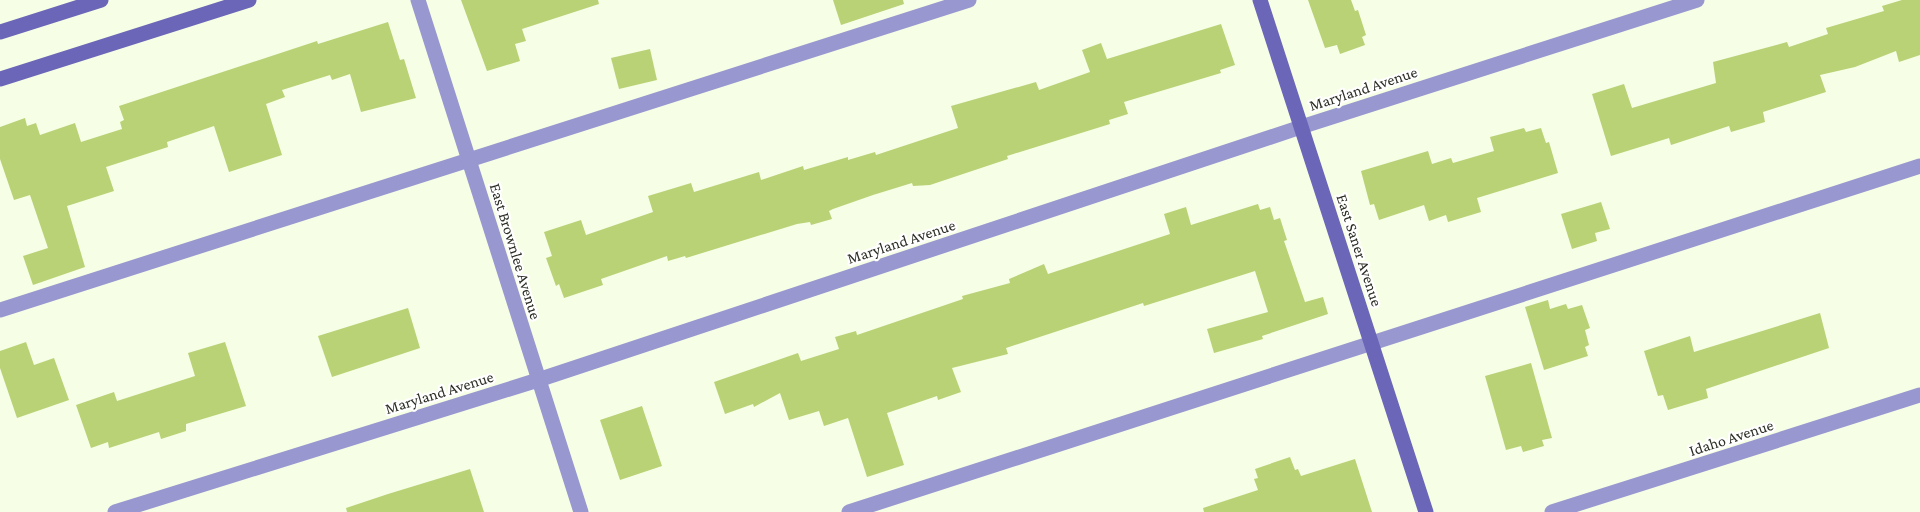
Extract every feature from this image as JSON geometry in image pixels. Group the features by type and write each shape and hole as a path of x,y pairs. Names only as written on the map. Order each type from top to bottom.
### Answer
{"street":[{"path":"0,32 101,0"},
{"path":"0,79 249,0"},
{"name":"East Brownlee Avenue","path":"418,0 581,512"},
{"path":"0,310 468,158 969,0"},
{"name":"East Saner Avenue","path":"1260,0 1426,512"},
{"name":"Maryland Avenue","path":"115,512 538,380 1301,127 1697,0"},
{"path":"849,512 1920,166"},
{"name":"Idaho Avenue","path":"1552,512 1920,395"}],"building":[{"path":"461,0 598,0 599,4 522,29 526,41 515,44 520,61 487,71"},
{"path":"833,0 903,0 904,4 841,25"},
{"path":"1308,0 1351,0 1355,11 1358,10 1366,35 1362,37 1365,45 1340,54 1337,45 1325,48"},
{"path":"1902,0 1920,0 1920,55 1899,62 1896,51 1855,67 1820,75 1826,92 1763,112 1765,122 1731,132 1729,126 1671,145 1669,138 1611,156 1592,94 1624,84 1632,108 1716,83 1713,62 1787,42 1789,47 1828,34 1826,28 1884,11 1882,6"},
{"path":"388,22 400,60 404,59 416,98 361,112 350,74 332,80 330,75 282,90 285,97 266,104 282,155 229,172 214,126 167,142 168,147 106,167 114,191 67,206 85,267 33,285 23,256 48,248 30,195 14,200 0,159 0,127 25,118 27,126 36,123 40,135 75,123 81,142 122,129 120,122 124,120 119,106 317,41 318,44"},
{"path":"1221,24 1235,65 1220,70 1221,73 1124,102 1128,114 1109,120 1110,124 1007,156 1008,159 930,185 913,186 912,183 873,195 829,211 832,219 811,225 810,222 797,224 686,258 685,256 668,261 667,256 601,279 603,285 564,298 559,284 556,286 546,258 552,256 544,232 581,220 586,235 653,212 648,196 691,183 694,192 759,172 761,180 803,166 804,170 848,157 848,160 875,152 876,155 958,128 951,106 1036,82 1039,90 1090,72 1082,50 1101,43 1107,59"},
{"path":"650,49 657,80 619,89 611,58"},
{"path":"1524,128 1526,132 1541,128 1546,143 1549,142 1558,173 1477,198 1481,212 1448,222 1446,215 1429,221 1424,205 1379,220 1374,204 1370,205 1361,171 1428,151 1432,164 1451,158 1453,163 1494,151 1490,137"},
{"path":"1601,202 1610,229 1595,233 1597,241 1572,249 1561,214"},
{"path":"1258,204 1260,210 1270,207 1274,220 1280,218 1287,240 1284,241 1305,302 1323,297 1328,314 1262,336 1263,339 1214,353 1207,329 1268,312 1255,271 1144,306 1143,303 1006,348 1008,354 952,368 961,392 938,400 937,396 887,413 904,465 867,477 848,418 824,426 819,411 789,420 780,393 754,407 753,404 725,414 714,382 798,353 801,361 839,349 835,337 856,331 857,335 963,299 962,296 1010,283 1009,279 1044,264 1048,274 1170,234 1164,214 1186,207 1191,225"},
{"path":"1548,300 1550,309 1566,304 1568,309 1582,305 1590,328 1585,330 1589,345 1585,347 1588,356 1544,370 1525,307"},
{"path":"408,308 420,348 332,377 318,336"},
{"path":"1820,313 1829,348 1706,389 1708,398 1668,410 1663,395 1658,396 1644,351 1690,336 1694,352"},
{"path":"26,342 34,365 54,358 69,400 17,418 0,368 0,351"},
{"path":"225,342 246,406 186,424 186,431 161,439 159,432 109,448 108,442 91,448 76,405 114,392 117,401 195,376 188,353"},
{"path":"1531,363 1552,438 1542,440 1544,446 1523,452 1521,446 1506,450 1485,376"},
{"path":"642,406 662,466 620,480 600,420"},
{"path":"1290,457 1295,470 1298,469 1301,476 1355,459 1372,512 1204,512 1203,508 1258,490 1254,479 1258,478 1255,469"},
{"path":"470,469 484,512 347,512 346,508"}]}
